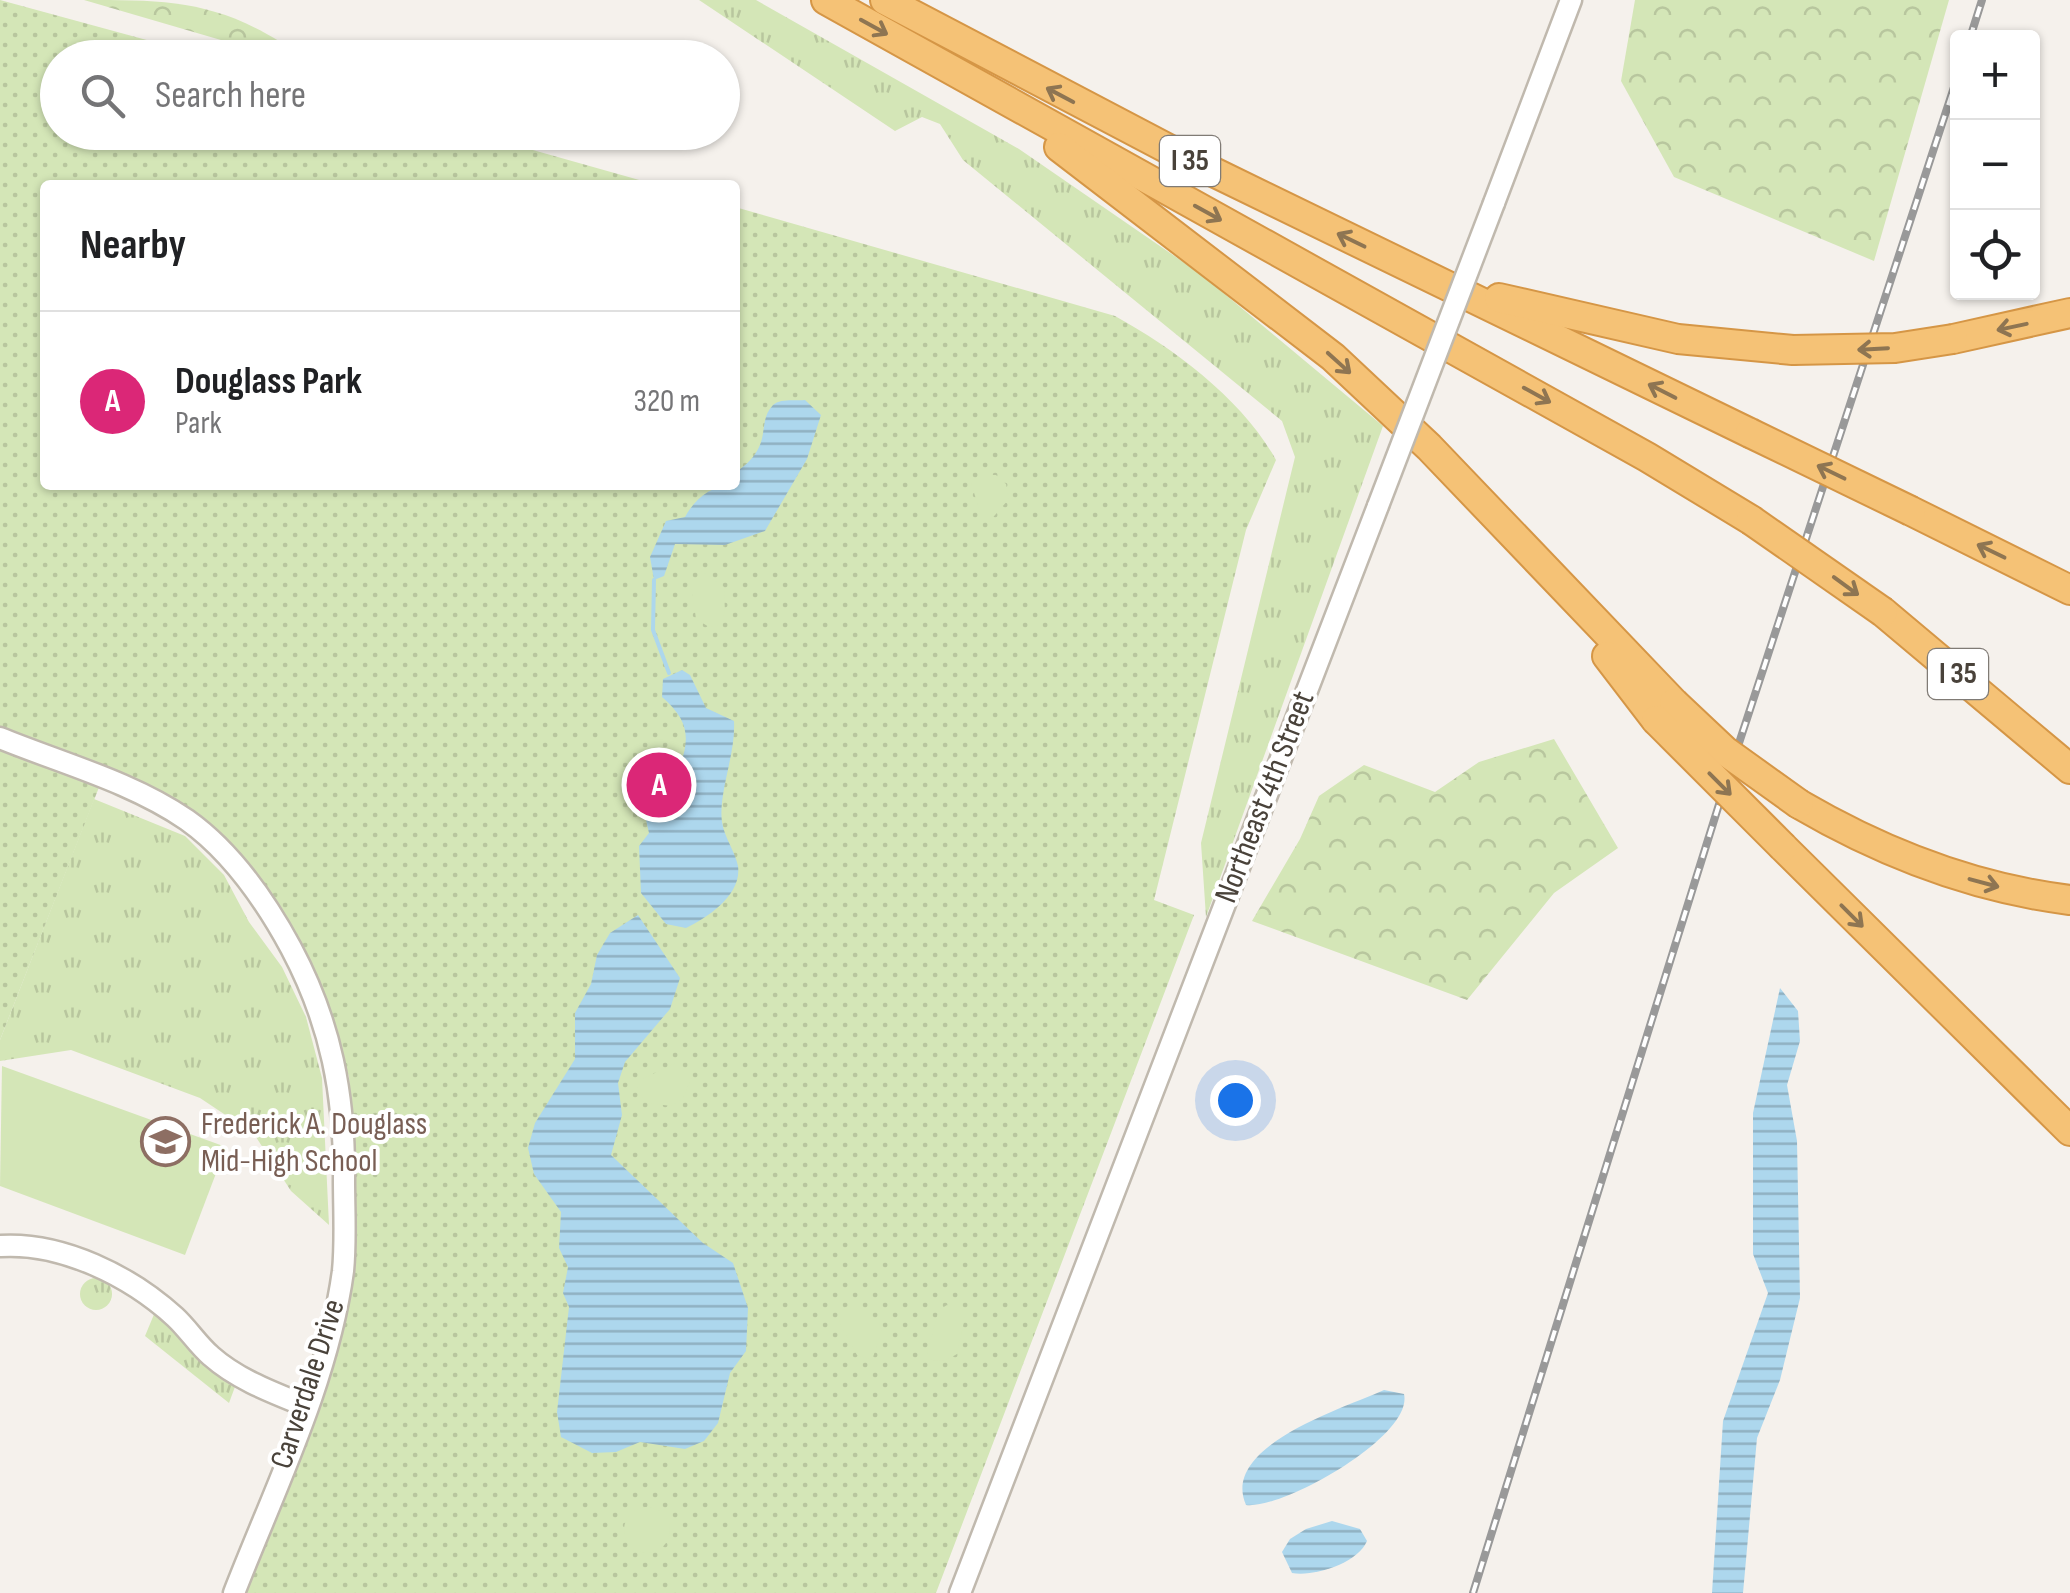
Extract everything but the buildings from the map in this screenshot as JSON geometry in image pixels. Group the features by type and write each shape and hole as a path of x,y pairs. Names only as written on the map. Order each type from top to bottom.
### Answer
{"highway":[{"name":"I 35","path":"826,0 1632,448 1751,520 1882,612 2070,769"},
{"name":"I 35","path":"884,0 1068,99 2070,590"},
{"path":"970,81 1194,247 1334,357 1430,447 1516,540 1783,848 2070,1131"},
{"path":"1439,282 1678,339 1792,350 1895,348 2070,313"},
{"path":"1665,711 1799,804 1883,848 1941,871 2070,900"}],"street":[{"name":"Northeast 4th Street","path":"960,1593 1571,0"},
{"name":"Carverdale Drive","path":"0,738 147,798 186,820 241,871 277,923 305,975 332,1048 342,1096 343,1270 306,1406 234,1593"},
{"path":"0,1246 42,1248 125,1280 177,1318 211,1356 232,1371 306,1406"}],"green space":[{"path":"0,0 147,40 40,40 40,150 532,150 639,180 40,180 40,490 740,490 740,208 1115,316 1206,378 1245,417 1276,460 1246,530 1154,900 1194,915 936,1593 242,1593 352,1256 355,1156 349,1077 325,998 283,920 220,834 166,798 105,772 0,1040"},
{"path":"84,0 186,5 231,17 277,40 221,40"},
{"path":"699,0 756,0 1019,149 1202,275 1383,426 1206,917 1201,843 1295,457 1282,421 963,160 940,124 922,117 895,131"},
{"path":"1635,0 1949,0 1874,261 1674,177 1621,81"},
{"path":"979,475 996,475 1006,484 1009,499 989,522 980,512 971,483"},
{"path":"702,571 724,587 725,613 717,626 709,627 696,619 691,584"},
{"path":"1554,739 1618,848 1554,893 1467,1000 1252,921 1300,839 1319,796 1364,765 1435,792 1479,762"},
{"path":"94,799 185,836 224,875 249,922 282,967 306,1017 322,1078 329,1225 291,1191 254,1134 200,1098 71,1050 0,1061 0,1040"},
{"path":"676,1063 692,1077 683,1098 672,1106 646,1103 637,1088 644,1078"},
{"path":"2,1066 226,1147 185,1255 0,1186"},
{"path":"96,1278 107,1283 112,1294 107,1305 96,1310 85,1305 80,1294 85,1283"},
{"path":"852,1304 879,1322 882,1331 872,1360 857,1355 839,1322 840,1310"},
{"path":"947,1305 965,1317 957,1354 945,1361 932,1360 927,1353 939,1310"},
{"path":"155,1312 236,1384 229,1403 145,1336"},
{"path":"647,1507 663,1514 670,1530 663,1546 647,1553 631,1546 624,1530 631,1514"}],"water":[{"path":"805,400 821,415 807,459 765,531 725,545 675,544 664,576 654,580 650,557 666,521 685,517 712,490 740,490 740,469 756,453 768,412 784,401"},
{"path":"682,670 690,675 706,708 734,721 721,811 723,828 738,866 738,877 729,895 686,928 666,924 641,893 639,846 649,833 644,811 648,803 668,796 686,743 682,720 662,697 663,679"},
{"path":"638,915 680,978 670,1009 625,1062 618,1083 622,1115 611,1155 703,1243 733,1263 748,1308 746,1351 730,1373 718,1423 704,1441 685,1449 640,1442 616,1452 592,1453 561,1437 557,1412 569,1307 563,1293 568,1267 559,1248 561,1212 534,1174 528,1148 535,1123 575,1059 575,1013 591,984 597,955 610,933"},
{"path":"1780,988 1798,1011 1800,1041 1787,1085 1797,1141 1800,1298 1780,1380 1757,1438 1743,1593 1712,1593 1723,1421 1768,1293 1753,1254 1753,1113"},
{"path":"1384,1390 1404,1394 1402,1411 1368,1449 1287,1496 1246,1505 1243,1484 1251,1465 1267,1448 1315,1419"},
{"path":"1332,1521 1360,1529 1367,1541 1362,1549 1334,1567 1292,1573 1282,1552 1290,1539"}],"waterway":[{"path":"654,580 653,630 669,673"}],"railway":[{"path":"1973,30 1982,0"},
{"path":"1473,1593 1721,798 1950,99"}],"place":[{"name":"Douglass Park","path":"659,785"},
{"name":"Frederick A. Douglass Mid-High School","path":"166,1142"}]}
